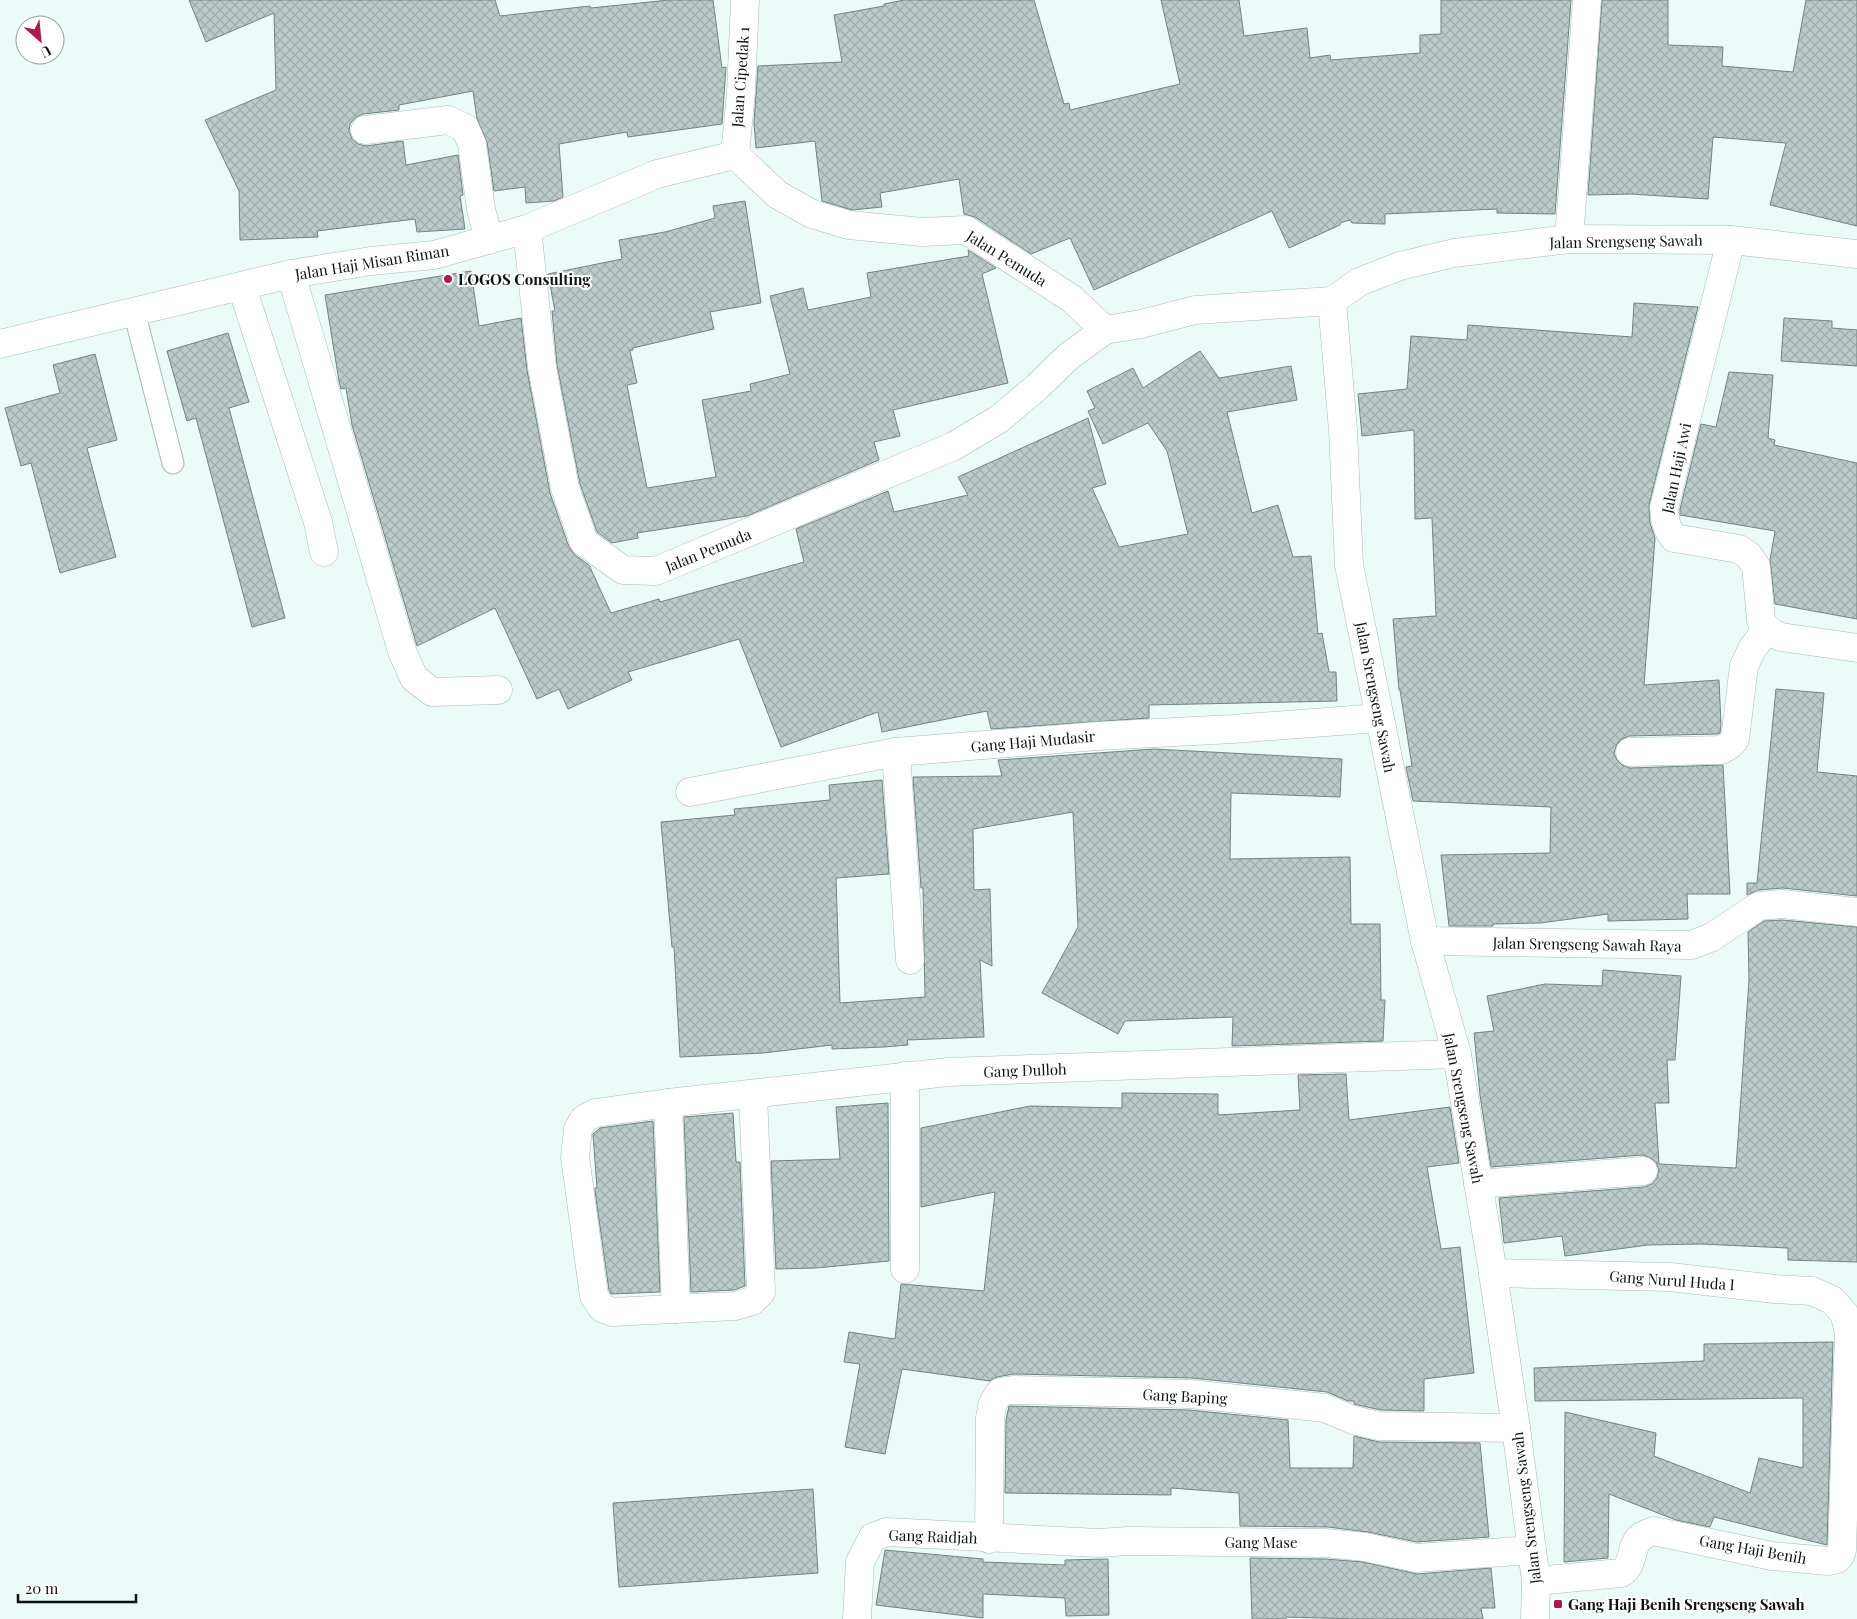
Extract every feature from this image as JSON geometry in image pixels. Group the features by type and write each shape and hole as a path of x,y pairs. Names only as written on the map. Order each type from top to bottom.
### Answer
{"street":[{"name":"Jalan Cipedak 1","path":"735,155 741,92 745,0"},
{"path":"1569,239 1587,0"},
{"path":"365,130 448,120 465,128 472,144 489,240"},
{"name":"Jalan Haji Misan Riman","path":"0,344 291,274 371,261 434,255 527,229 657,174 735,155"},
{"name":"Jalan Pemuda","path":"735,155 778,195 812,214 849,225 922,232 966,230 1072,299 1105,330"},
{"name":"Jalan Pemuda","path":"527,229 542,368 565,488 584,542 623,570 656,571 954,446 999,419 1037,387 1069,356 1105,330 1141,324 1195,310 1332,301"},
{"name":"Jalan Srengseng Sawah","path":"1535,1619 1536,1581 1516,1428 1457,1054 1425,941 1349,565 1343,430 1332,301 1359,282 1400,266 1454,253 1569,239 1731,240 1857,254"},
{"name":"Jalan Haji Awi","path":"1731,240 1664,508 1665,523 1674,538 1739,549 1748,555 1756,566 1761,620 1763,627 1767,630"},
{"path":"291,274 402,651 414,678 432,692 498,690"},
{"path":"242,287 318,522 324,552"},
{"path":"1630,752 1721,750 1730,745 1735,739 1744,666 1752,649 1767,630 1781,637 1857,648"},
{"name":"Gang Haji Mudasir","path":"690,792 896,752 1097,736 1233,729 1379,718"},
{"path":"896,752 910,960"},
{"name":"Jalan Srengseng Sawah Raya","path":"1425,941 1692,945 1712,937 1759,906 1782,904 1857,912"},
{"name":"Gang Dulloh","path":"676,1310 612,1312 602,1308 594,1296 575,1157 578,1129 584,1120 596,1113 668,1102 948,1072 1457,1054"},
{"path":"905,1076 905,1269"},
{"path":"668,1102 676,1310 735,1306 752,1301 761,1292 753,1094"},
{"path":"1478,1184 1643,1171"},
{"name":"Gang Nurul Huda I","path":"1493,1273 1670,1277 1775,1289 1812,1291 1832,1300 1850,1312"},
{"name":"Gang Haji Benih","path":"1536,1581 1621,1573 1628,1568 1635,1544 1641,1536 1654,1531 1757,1551 1772,1556 1828,1561 1837,1560 1842,1550 1850,1312"},
{"name":"Gang Baping","path":"989,1539 990,1418 993,1403 1000,1392 1013,1390 1190,1394 1325,1408 1353,1420 1379,1426 1516,1428"},
{"name":"Gang Raidjah","path":"857,1619 860,1562 873,1537 887,1532 989,1539"},
{"name":"Gang Mase","path":"989,1539 1099,1543 1128,1541 1326,1543 1366,1547 1416,1558 1532,1550"}],"lane":[{"path":"134,311 173,463"}],"building":[{"path":"189,0 495,0 500,16 669,0 713,0 722,68 726,67 722,124 628,137 627,132 559,144 563,197 554,201 526,203 525,187 494,191 487,142 477,119 473,91 399,105 399,110 363,114 356,117 350,124 349,131 352,139 358,144 366,146 403,141 406,165 458,155 463,195 460,196 465,229 417,232 415,219 317,231 318,237 240,240 239,191 205,120 276,90 274,13 206,42"},
{"path":"904,0 1034,0 1064,104 1069,103 1070,110 1180,84 1161,0 1239,0 1244,36 1307,28 1310,58 1330,55 1331,60 1420,53 1420,35 1441,34 1441,0 1571,0 1555,214 1497,213 1497,209 1385,214 1385,224 1352,223 1350,220 1289,248 1272,211 1094,290 1070,238 1031,254 975,217 964,214 959,179 880,193 882,207 852,210 822,201 815,141 756,148 754,123 758,66 842,62 834,15 884,6 884,4"},
{"path":"1602,0 1668,0 1668,45 1723,47 1722,66 1793,72 1806,0 1857,0 1857,226 1770,205 1786,143 1713,137 1708,199 1631,194 1588,195"},
{"path":"745,201 761,303 710,312 714,329 633,348 630,351 637,383 627,385 647,488 716,477 702,400 751,391 750,384 790,374 770,296 803,288 808,310 871,297 867,273 969,256 968,250 996,268 982,274 1008,383 893,410 900,436 874,442 879,460 747,516 637,533 638,538 612,543 597,532 580,484 557,365 552,311 555,311 548,274 622,259 619,240 665,232 715,218 713,206"},
{"path":"471,271 479,326 521,318 527,370 550,493 569,547 575,555 589,565 611,613 659,599 660,602 804,562 796,529 888,491 894,512 968,495 958,477 1088,418 1106,484 1092,488 1119,547 1188,534 1167,451 1148,423 1103,444 1088,411 1095,408 1087,391 1133,368 1143,388 1200,351 1219,378 1291,366 1297,400 1227,412 1252,513 1278,505 1293,557 1311,556 1318,634 1322,633 1329,672 1336,672 1337,701 1149,705 1149,718 991,729 987,711 882,732 878,712 781,747 739,639 628,672 632,680 568,709 559,689 537,699 495,608 417,646 352,425 346,388 341,389 325,295"},
{"path":"1634,303 1698,307 1649,505 1650,523 1655,538 1644,685 1719,680 1721,724 1720,733 1717,734 1629,736 1617,744 1614,753 1622,765 1630,768 1723,765 1730,894 1687,894 1688,919 1608,921 1608,914 1540,923 1449,926 1441,855 1550,853 1551,807 1413,801 1406,767 1412,766 1399,690 1393,619 1436,616 1432,518 1415,519 1414,430 1362,436 1358,394 1407,389 1411,336 1467,340 1468,325 1632,337"},
{"path":"1784,318 1832,321 1832,328 1857,330 1857,366 1781,361"},
{"path":"228,333 249,402 229,408 285,618 252,627 196,418 187,421 167,351"},
{"path":"95,354 117,440 87,448 116,557 60,573 31,463 21,466 5,408 60,393 53,365"},
{"path":"1729,372 1773,375 1768,438 1775,440 1774,445 1857,463 1857,619 1775,604 1770,560 1775,531 1680,515 1701,424 1716,427"},
{"path":"1776,689 1824,693 1817,772 1857,776 1857,896 1783,888 1758,890 1747,895 1747,883 1757,883"},
{"path":"1154,749 1342,759 1340,797 1231,793 1230,859 1350,857 1351,924 1380,924 1381,1000 1385,1000 1383,1041 1232,1046 1233,1017 1125,1021 1118,1034 1042,993 1078,927 1073,812 973,829 974,890 990,889 992,966 980,960 984,1037 907,1040 908,1045 884,1047 832,1049 832,1045 763,1053 680,1057 674,947 672,947 661,822 735,815 734,809 830,800 829,785 882,780 889,874 836,878 840,1003 925,997 923,888 921,888 913,777 1002,776 998,760"},
{"path":"1782,920 1857,927 1857,1262 1788,1260 1788,1248 1701,1244 1648,1245 1565,1256 1562,1236 1504,1243 1499,1198 1644,1187 1652,1184 1657,1178 1659,1170 1656,1162 1642,1155 1491,1167 1480,1095 1474,1033 1494,1031 1487,996 1545,984 1602,986 1603,970 1681,976 1675,1060 1667,1060 1669,1103 1655,1103 1659,1164 1736,1168 1749,980 1748,932 1764,921"},
{"path":"1346,1074 1349,1120 1450,1107 1459,1163 1427,1167 1441,1249 1460,1247 1474,1373 1424,1379 1424,1411 1381,1410 1354,1404 1354,1401 1348,1401 1327,1392 1192,1378 1013,1374 997,1377 990,1381 902,1369 885,1454 845,1447 860,1364 844,1362 849,1332 895,1339 901,1284 984,1291 995,1192 921,1207 921,1128 1030,1106 1122,1108 1122,1093 1218,1094 1218,1115 1300,1110 1298,1075"},
{"path":"888,1103 889,1261 816,1268 776,1269 771,1161 840,1159 836,1107"},
{"path":"733,1113 736,1162 740,1162 745,1286 734,1290 691,1292 684,1117"},
{"path":"653,1121 660,1292 611,1294 595,1191 595,1188 597,1188 593,1134 600,1128"},
{"path":"1833,1342 1827,1545 1714,1517 1710,1527 1676,1520 1609,1494 1608,1558 1564,1562 1565,1412 1656,1433 1654,1456 1750,1493 1759,1458 1803,1468 1803,1398 1535,1401 1534,1368 1704,1361 1704,1344"},
{"path":"1009,1406 1189,1410 1288,1420 1290,1468 1353,1468 1354,1436 1379,1442 1480,1443 1489,1537 1417,1542 1368,1532 1328,1527 1240,1526 1239,1493 1171,1488 1171,1495 1005,1493 1006,1420"},
{"path":"813,1489 818,1573 619,1587 613,1503"},
{"path":"885,1550 983,1559 983,1562 1065,1565 1065,1560 1108,1559 1109,1615 1066,1616 1065,1598 983,1594 983,1618 876,1605"},
{"path":"1250,1558 1325,1559 1363,1562 1417,1574 1491,1568 1495,1608 1481,1608 1483,1619 1286,1617 1286,1619 1252,1619"}],"place":[{"name":"LOGOS Consulting","path":"448,279"},
{"name":"Gang Haji Benih Srengseng Sawah","path":"1558,1604"}]}
